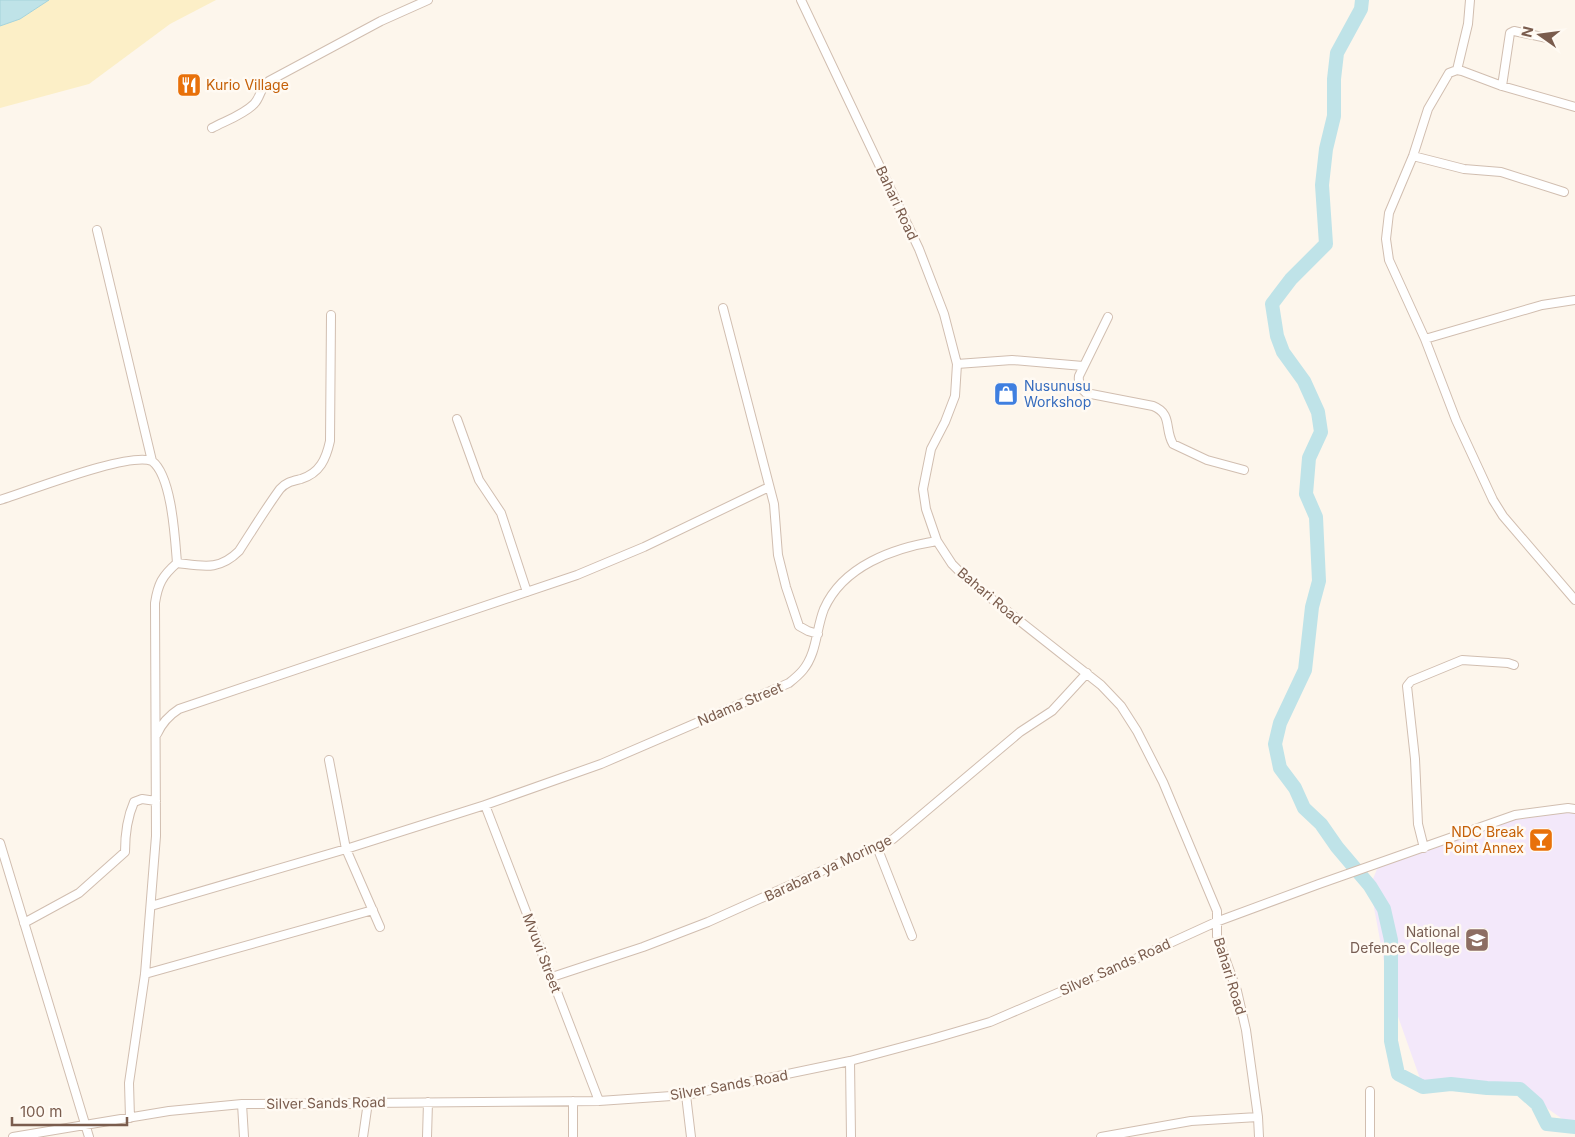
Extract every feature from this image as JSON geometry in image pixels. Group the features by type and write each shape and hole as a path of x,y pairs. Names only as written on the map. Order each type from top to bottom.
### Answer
{"street":[{"path":"212,128 254,104 260,96 262,87 268,81 381,21 428,0"},
{"name":"Bahari Road","path":"800,0 918,249 944,314 957,364 955,396 945,422 931,449 926,470 924,489 926,509 937,542 952,564 969,581 1087,673 1121,706 1137,731 1163,782 1217,910 1217,936 1237,991 1246,1030 1259,1137"},
{"path":"1457,70 1468,24 1470,0"},
{"path":"1502,86 1510,33 1514,31 1547,38"},
{"path":"1575,107 1502,86 1457,70 1449,73 1428,109 1413,156 1389,213 1386,238 1389,260 1425,339 1456,420 1493,500 1503,516 1575,600"},
{"path":"1413,156 1464,169 1501,172 1564,192"},
{"path":"96,230 152,461 161,470 174,520 178,563"},
{"path":"1425,339 1542,305 1575,300"},
{"path":"723,308 774,504 778,555 786,587 799,626 818,634"},
{"path":"130,1118 129,1083 144,974 156,836 155,603 158,587 166,574 178,563 211,567 231,559 239,551 280,490 293,480 310,475 324,461 330,441 331,315"},
{"path":"1108,317 1083,366 1078,381 1082,390 1086,393 1159,408 1167,419 1173,444 1207,460 1244,470"},
{"path":"957,364 1012,360 1083,366"},
{"path":"456,419 479,480 501,513 526,592"},
{"path":"0,500 113,463 140,459 152,461"},
{"path":"156,737 168,716 178,709 577,575 644,547 769,487"},
{"name":"Ndama Street","path":"151,906 346,849 485,805 601,764 789,683 803,671 812,654 824,610 837,587 856,569 879,558 907,548 937,542"},
{"path":"1424,848 1418,824 1415,758 1407,686 1411,681 1462,660 1508,662 1514,665"},
{"name":"Barabara ya Moringe","path":"552,977 643,947 700,925 893,839 1020,732 1052,711 1087,673"},
{"path":"329,760 346,849 380,927"},
{"path":"24,923 80,893 108,869 125,852 124,838 129,813 134,802 142,799 156,801"},
{"name":"Mvuvi Street","path":"485,805 599,1101"},
{"name":"Silver Sands Road","path":"13,1137 169,1111 242,1104 599,1101 686,1095 850,1061 990,1022 1216,922 1515,815 1568,808 1575,809"},
{"path":"0,843 89,1137"},
{"path":"877,847 912,936"},
{"path":"144,974 372,910"},
{"path":"850,1061 851,1137"},
{"path":"1370,1091 1370,1137"},
{"path":"686,1095 691,1137"},
{"path":"573,1101 573,1137"},
{"path":"363,1137 368,1102"},
{"path":"427,1137 428,1102"},
{"path":"242,1104 244,1137"},
{"path":"1101,1137 1191,1121 1258,1117"}],"shaded area":[{"name":"National Defence College","path":"1575,809 1575,1128 1520,1089 1423,1087 1390,994 1370,886 1380,862 1515,815"}],"sand":[{"path":"49,0 216,0 170,24 89,84 0,108 0,26 20,19"}],"water":[{"path":"0,0 49,0 20,19 0,26"}],"waterway":[{"path":"1362,0 1361,9 1337,53 1334,79 1334,116 1326,149 1322,185 1326,244 1291,279 1272,304 1277,336 1283,352 1304,381 1318,412 1321,432 1309,458 1306,494 1316,517 1319,581 1312,607 1305,670 1280,723 1275,744 1280,768 1295,788 1304,808 1321,824 1337,847 1370,886 1384,909 1391,940 1391,1041 1398,1074 1423,1087 1451,1084 1520,1089 1537,1104 1547,1124 1575,1127"}],"place":[{"name":"Kurio Village","path":"189,85"},
{"name":"Nusunusu Workshop","path":"1006,394"},
{"name":"NDC Break Point Annex","path":"1541,840"},
{"name":"National Defence College","path":"1477,940"}]}
